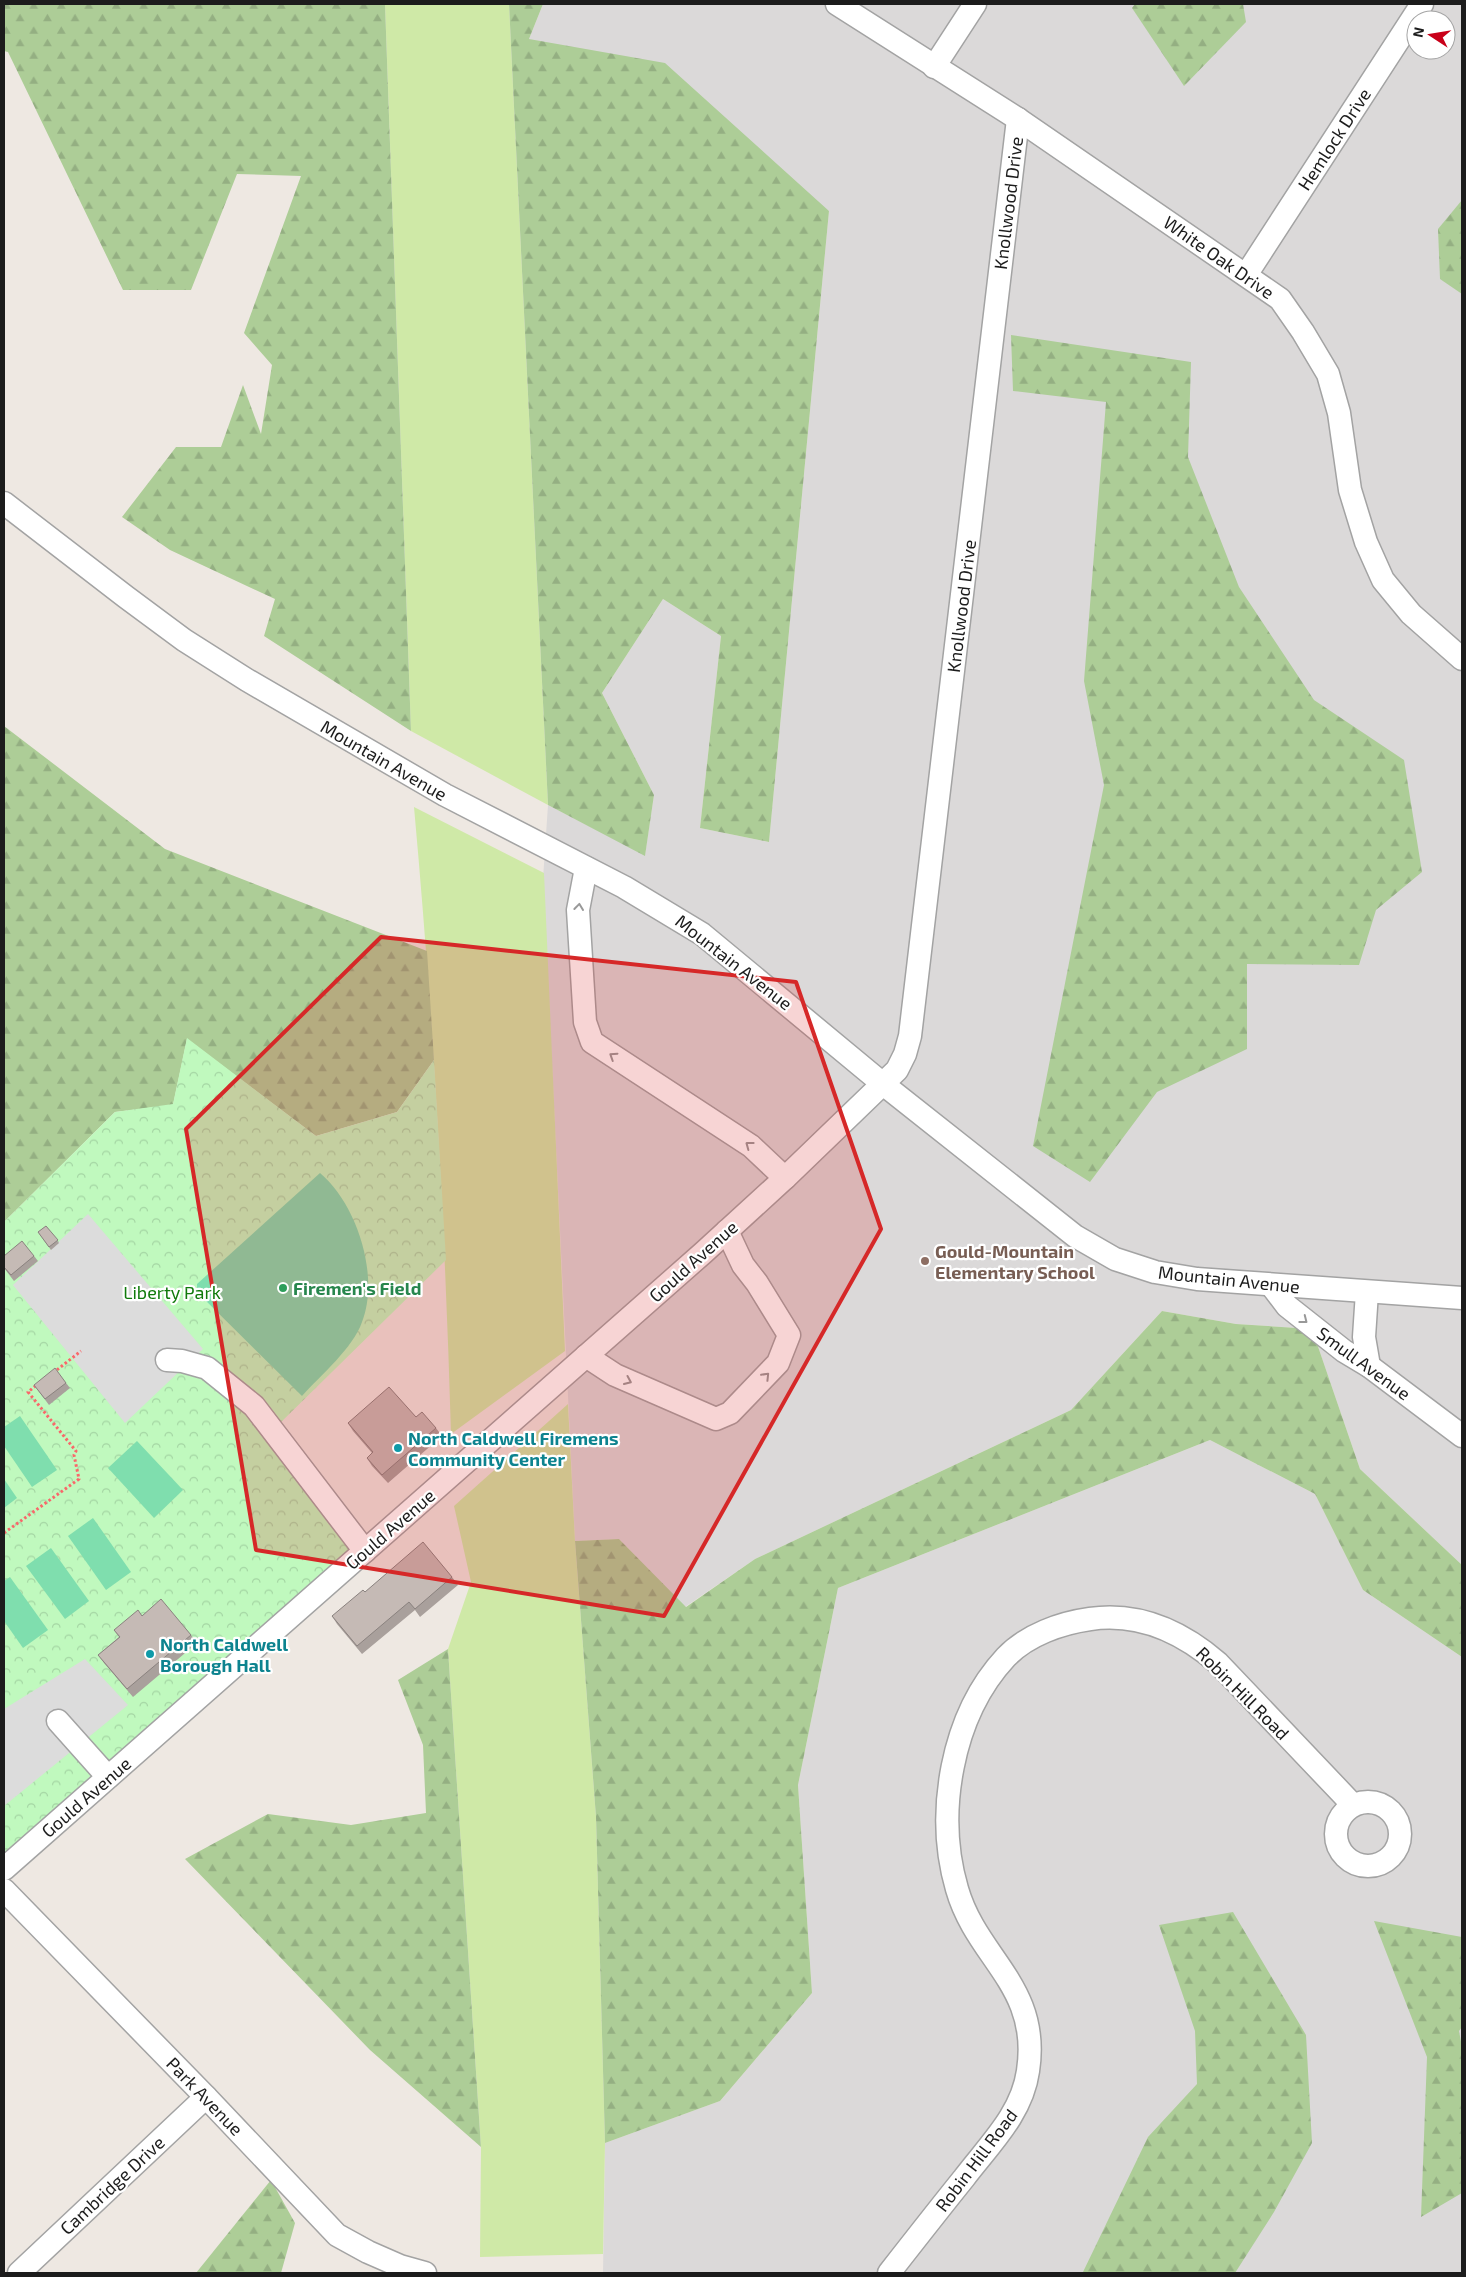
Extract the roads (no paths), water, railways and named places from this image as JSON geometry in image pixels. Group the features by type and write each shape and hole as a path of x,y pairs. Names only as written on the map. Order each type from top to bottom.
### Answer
{"street":[{"name":"White Oak Drive","path":"837,4 1018,119 1280,299 1303,332 1328,374 1338,414 1350,490 1366,542 1383,580 1411,614 1462,659"},
{"path":"934,67 975,4"},
{"name":"Hemlock Drive","path":"1246,275 1422,4"},
{"name":"Knollwood Drive","path":"883,1084 897,1070 905,1054 910,1036 1018,119"},
{"name":"Mountain Avenue","path":"4,503 184,640 247,680 444,795 666,910 702,934 883,1084 1076,1236 1115,1259 1155,1272 1196,1279 1462,1298"},
{"path":"586,868 578,910 585,1022 592,1042 751,1146 785,1178"},
{"name":"Gould Avenue","path":"4,1869 727,1231 883,1084"},
{"path":"586,1356 615,1375 716,1419 730,1413 778,1363 789,1335 757,1283 743,1265 727,1231"},
{"name":"Smull Avenue","path":"1271,1285 1287,1306 1344,1351 1369,1366 1462,1436"},
{"path":"1367,1292 1364,1336 1369,1366"},
{"path":"168,1360 182,1361 207,1368 254,1406 365,1551"},
{"name":"Robin Hill Road","path":"889,2273 1007,2124 1018,2103 1028,2073 1029,2032 1026,2019 1011,1981 965,1913 955,1880 948,1836 949,1784 962,1732 986,1685 1006,1657 1047,1631 1062,1625 1094,1618 1142,1621 1172,1632 1200,1648 1218,1663 1353,1805"},
{"path":"58,1720 108,1777"},
{"name":"Park Avenue","path":"4,1890 206,2097 337,2235 368,2252 425,2273"},
{"name":"Cambridge Drive","path":"19,2273 206,2097"}],"place":[{"name":"Gould-Mountain Elementary School","path":"925,1261"},
{"name":"Firemen's Field","path":"283,1288"},
{"name":"North Caldwell Firemens Community Center","path":"398,1448"},
{"name":"North Caldwell Borough Hall","path":"150,1654"}],"park label":[{"name":"Liberty Park","path":"172,1292"}]}
